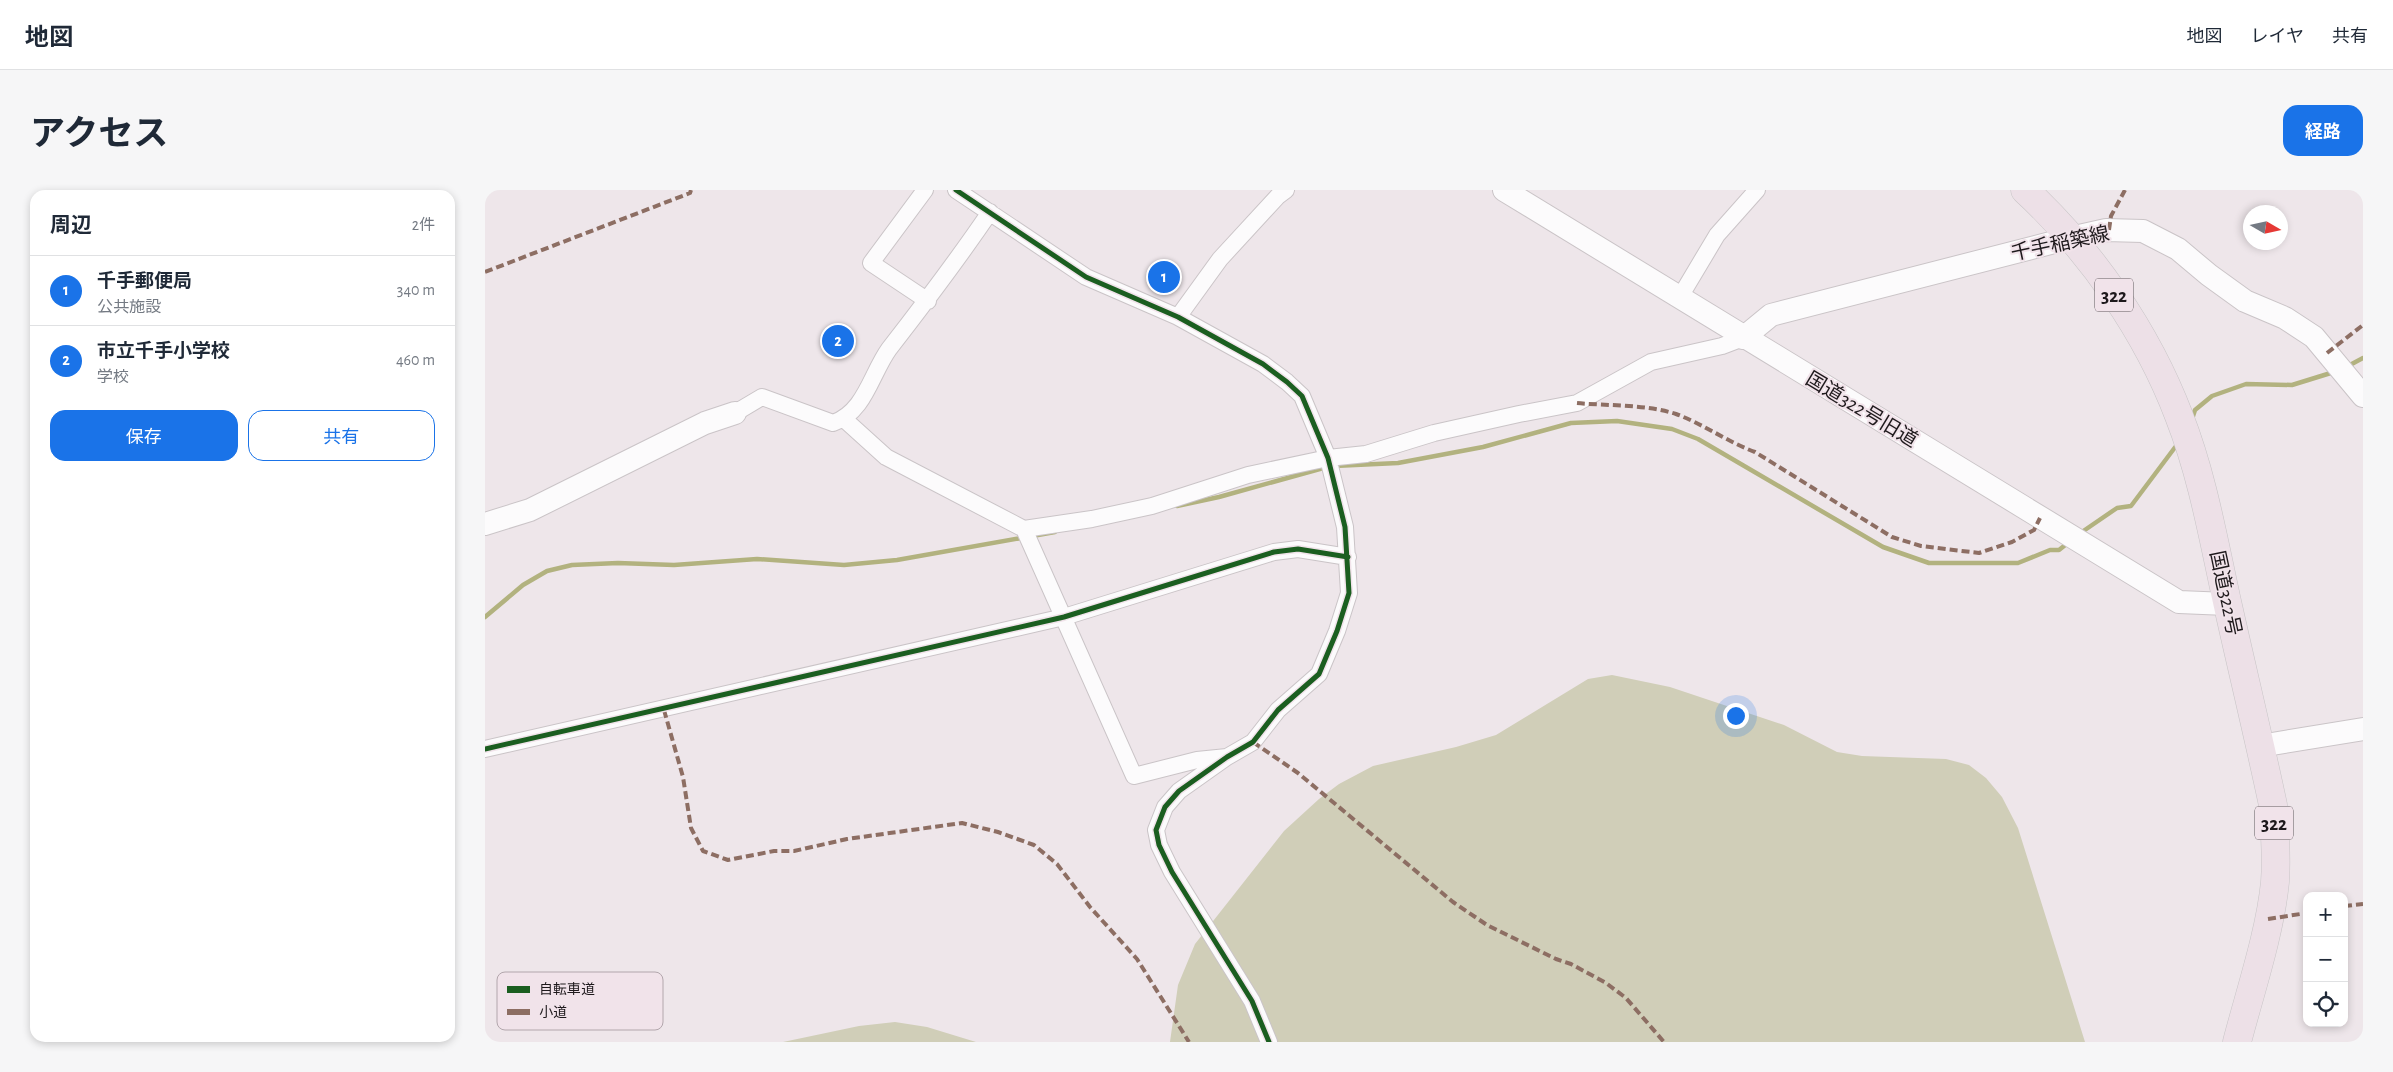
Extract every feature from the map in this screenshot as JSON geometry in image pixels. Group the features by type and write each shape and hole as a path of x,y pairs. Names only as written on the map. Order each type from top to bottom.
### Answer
{"highway":[{"name":"国道322号","path":"2025,190 2045,209 2070,238 2129,316 2179,417 2212,532 2260,746 2275,828 2274,884 2268,919 2237,1042"}],"street":[{"path":"925,190 871,263 928,301"},
{"path":"957,190 1086,277 1177,317 1263,364 1302,396 1328,458 1345,528 1349,593 1337,631 1319,674 1278,710 1253,742 1227,757 1179,791 1165,808 1155,830 1159,845 1173,872 1252,1001 1269,1042"},
{"path":"1177,317 1220,259 1278,196 1286,190"},
{"name":"国道322号旧道","path":"1504,190 1680,297 1743,338 2179,602 2227,604"},
{"path":"1680,297 1717,235 1757,190"},
{"path":"485,524 530,510 705,423 735,413 762,397 833,423 844,420 861,400 887,351 928,301 990,212"},
{"name":"千手稲築線","path":"1743,338 1771,315 2070,238 2107,230 2143,231 2178,249 2209,275 2245,301 2285,318 2314,337 2363,396"},
{"path":"1023,530 1092,519 1152,506 1248,475 1328,458 1366,454 1443,431 1577,403 1651,362 1722,346 1743,338"},
{"path":"844,420 886,457 1023,530 1064,617 1134,776 1197,760 1227,757"},
{"path":"485,749 1064,617 1274,552 1298,549 1348,557"},
{"path":"2260,746 2363,729"}],"shaded area":[{"path":"1612,675 1670,687 1784,725 1837,752 1862,756 1946,759 1969,765 1986,778 2002,797 2018,828 2085,1042 1170,1042 1178,985 1195,944 1284,831 1319,799 1339,784 1373,766 1456,747 1496,735 1588,679"},
{"path":"895,1022 927,1027 976,1042 783,1042 859,1026"}],"waterway":[{"path":"2348,366 2363,358"},
{"path":"2192,419 2195,410 2212,396 2246,384 2292,385 2334,372"},
{"path":"1334,466 1398,463 1483,447 1571,423 1617,421 1672,429 1698,439 1883,547 1929,563 2018,563 2050,550 2059,550 2069,542"},
{"path":"2079,534 2117,508 2131,506 2179,442"},
{"path":"1177,506 1219,497 1327,467"},
{"path":"485,617 523,585 547,571 572,565 618,563 674,565 757,559 844,565 897,560 1055,532"}],"marked path":[{"path":"485,272 690,193 691,190"},
{"path":"2109,230 2111,216 2125,190"},
{"path":"2327,353 2363,325"},
{"path":"1577,403 1652,408 1686,418 1755,452 1892,537 1921,546 1979,553 2012,542 2034,530 2040,518"},
{"path":"664,710 683,777 691,828 703,851 728,860 774,851 794,851 847,839 962,823 998,832 1034,845 1057,864 1090,907 1137,959 1189,1042"},
{"path":"1253,742 1298,773 1453,902 1487,925 1556,959 1571,964 1606,983 1626,998 1664,1042"},
{"path":"2348,906 2363,904"},
{"path":"2268,919 2303,914"}],"cycle path":[{"path":"956,190 1086,277 1178,317 1263,364 1302,396 1328,458 1345,527 1349,593 1337,631 1319,674 1278,710 1253,742 1227,757 1179,791 1165,807 1156,830 1159,845 1172,872 1252,1001 1269,1042"},
{"path":"485,749 1064,617 1274,552 1298,549 1348,557"}],"place":[{"name":"千手郵便局","path":"1164,277"},
{"name":"市立千手小学校","path":"838,341"}]}
